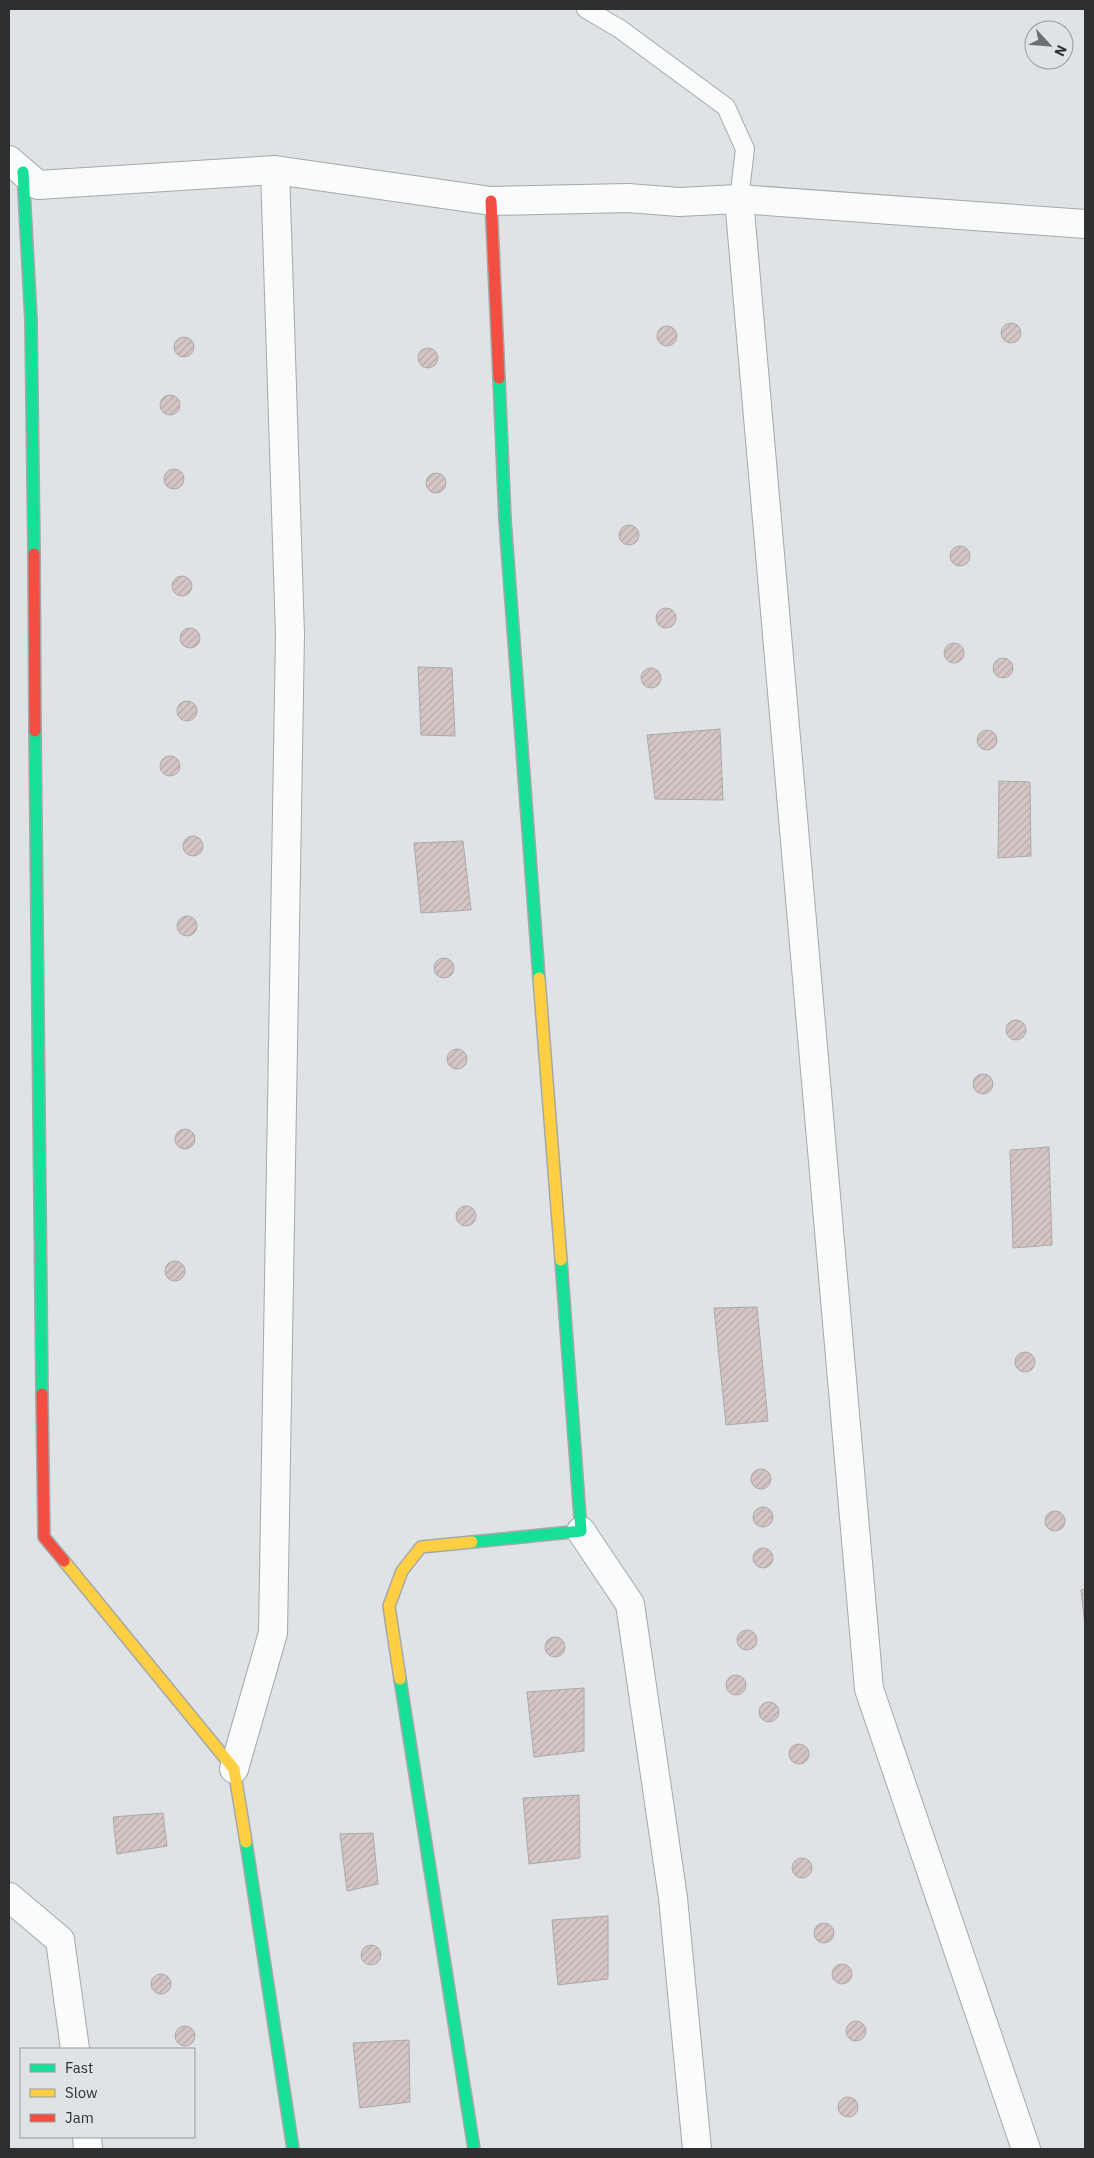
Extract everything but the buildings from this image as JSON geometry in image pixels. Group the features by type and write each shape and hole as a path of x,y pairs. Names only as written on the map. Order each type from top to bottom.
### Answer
{"street":[{"path":"16,166 38,185 274,170 491,201 628,198 679,202 739,199 1085,224"},
{"path":"16,166 31,320 44,1537 234,1769"},
{"path":"274,170 290,635 273,1633 234,1769 280,2054 293,2149"},
{"path":"739,199 869,1689 1026,2149"},
{"path":"491,201 505,520 581,1531 630,1604 673,1898 697,2149"},
{"path":"474,2149 389,1606 402,1571 421,1547 581,1531"},
{"path":"9,1897 60,1940 75,2048"}],"lane":[{"path":"586,9 620,29 726,107 745,149 739,199"}],"traffic: fast":[{"path":"23,172 31,320 34,554"},
{"path":"499,378 505,520 539,978"},
{"path":"35,731 42,1394"},
{"path":"472,1542 581,1531 561,1260"},
{"path":"400,1679 474,2149"},
{"path":"246,1842 293,2149"}],"traffic: slow":[{"path":"539,978 561,1260"},
{"path":"400,1679 389,1606 402,1571 421,1547 472,1542"},
{"path":"64,1561 234,1769 246,1842"}],"traffic: jam":[{"path":"491,201 499,378"},
{"path":"34,554 35,731"},
{"path":"42,1394 44,1537 64,1561"}]}
